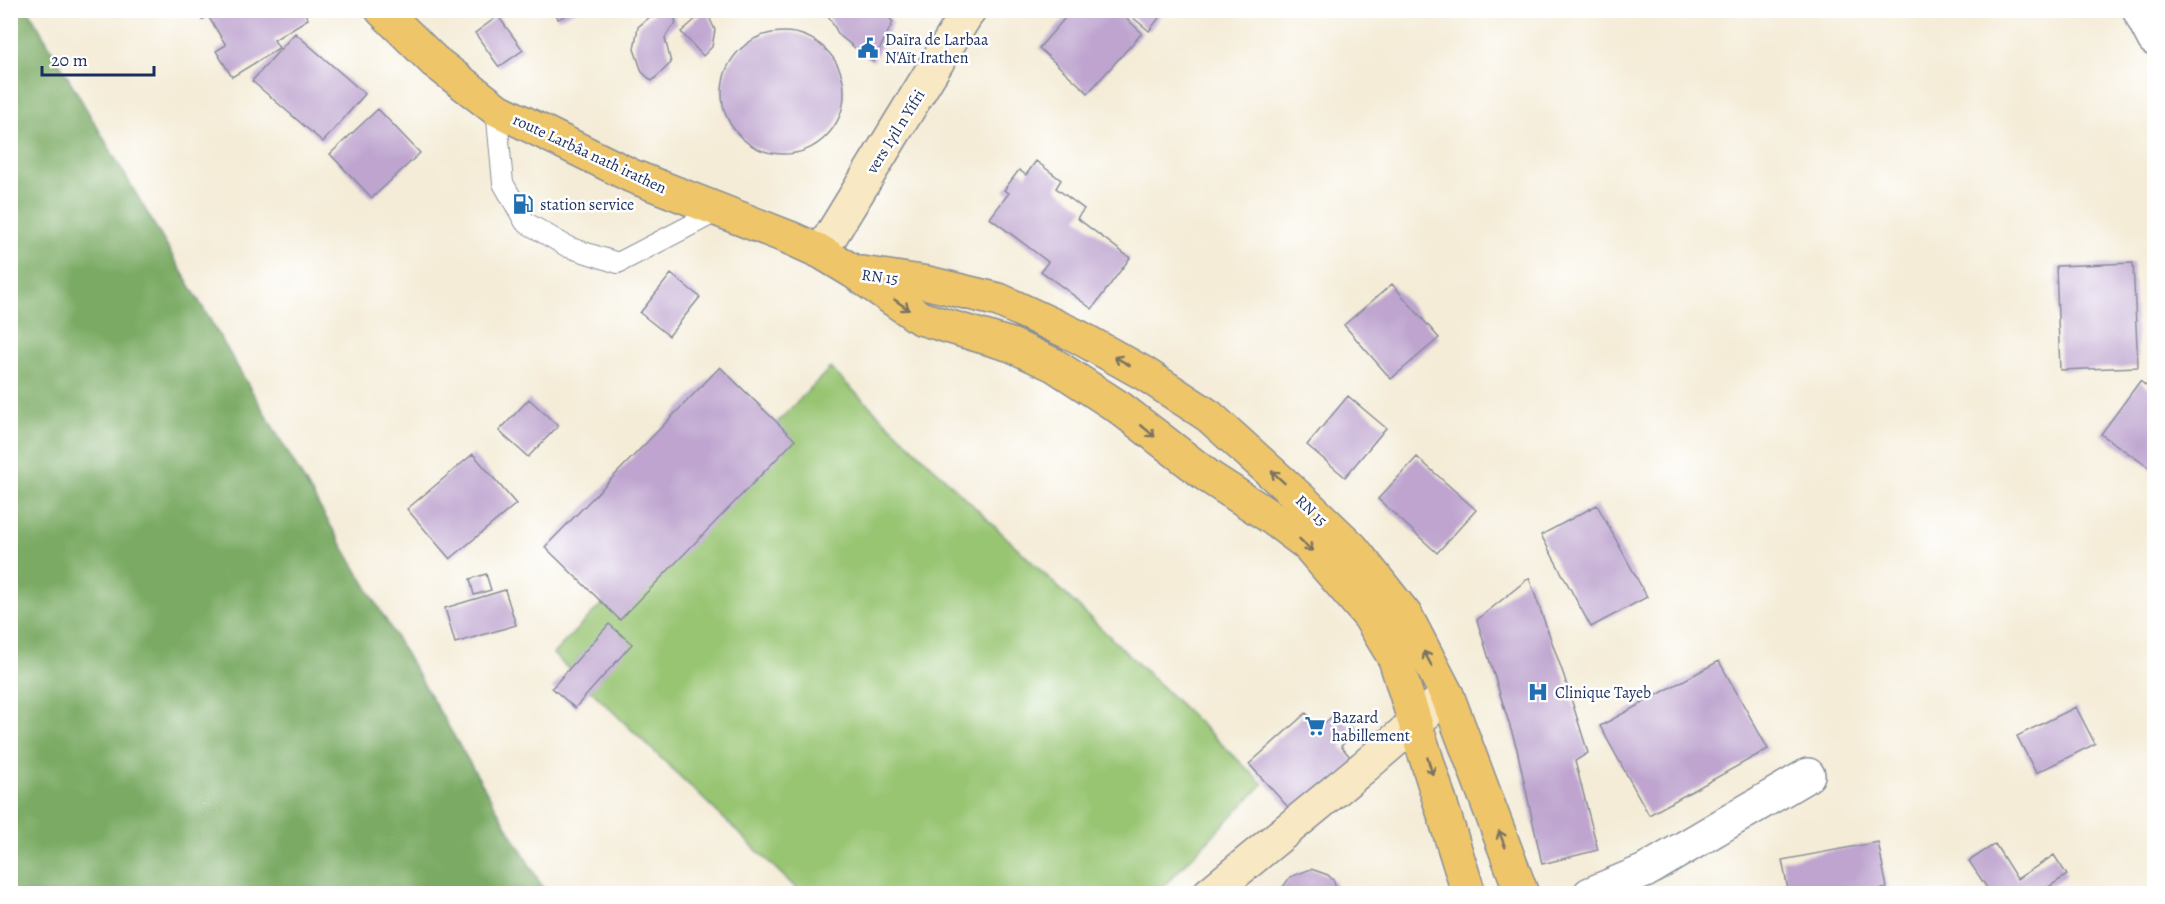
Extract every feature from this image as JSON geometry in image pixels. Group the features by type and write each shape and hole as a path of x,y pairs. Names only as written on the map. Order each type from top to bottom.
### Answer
{"main road":[{"name":"route Larbâa nath irathen","path":"382,10 434,61 496,109 632,176 821,252 854,272"},
{"name":"vers Iγil n Yifri","path":"821,252 969,10"},
{"name":"RN 15","path":"854,272 928,283 999,300 1087,341 1145,374 1209,416 1260,461 1352,548 1406,616 1447,695 1523,893"},
{"name":"RN 15","path":"854,272 920,318 1011,345 1054,365 1104,396 1209,477 1307,544 1369,616 1395,659 1468,894"},
{"path":"1209,894 1447,695"}],"street":[{"path":"2139,10 2154,39"},
{"path":"1590,894 1645,871 1808,775"}],"lane":[{"path":"496,109 503,183 508,193 525,222 568,247 618,263 720,210"}],"green space":[{"path":"10,11 29,11 546,893 11,893"},
{"path":"830,368 1263,784 1157,893 801,893 553,654"}],"building":[{"path":"196,10 303,10 308,19 274,40 279,48 232,77 216,51 226,45 208,16 202,20"},
{"path":"554,10 578,10 558,19"},
{"path":"673,10 676,24 665,38 671,63 652,81 642,72 634,49 638,27 657,11"},
{"path":"706,10 715,30 712,47 703,56 681,32"},
{"name":"Daïra de Larbaa N'Aït Irathen","path":"825,10 882,10 893,22 873,62 839,35"},
{"path":"1072,10 1117,10 1142,33 1088,93 1039,48"},
{"path":"1124,10 1165,10 1149,31"},
{"path":"498,16 523,50 499,67 475,33"},
{"path":"783,32 806,37 826,50 839,70 844,93 839,116 826,136 806,149 783,154 760,149 740,136 727,116 722,93 727,70 740,50 760,37"},
{"path":"295,33 365,94 323,142 252,81"},
{"path":"378,109 420,153 372,198 330,154"},
{"path":"1036,161 1061,180 1056,188 1084,209 1077,218 1130,258 1092,309 1041,271 1048,262 990,218 1009,193 1004,190 1019,170 1026,175"},
{"path":"2133,263 2138,367 2060,370 2056,266"},
{"path":"671,274 700,297 669,336 640,313"},
{"path":"1392,284 1439,338 1391,379 1344,325"},
{"path":"720,367 795,440 620,620 545,547"},
{"path":"2140,381 2154,392 2154,471 2101,434"},
{"path":"1348,396 1386,428 1345,477 1307,445"},
{"path":"529,399 558,426 528,457 499,431"},
{"path":"473,454 516,504 450,559 407,509"},
{"path":"1417,457 1476,510 1437,553 1378,499"},
{"path":"1597,505 1647,597 1591,627 1541,535"},
{"path":"486,574 491,590 474,595 470,579"},
{"path":"1529,578 1564,676 1588,753 1575,761 1598,850 1542,864 1517,749 1477,620"},
{"path":"505,590 516,625 455,643 445,608"},
{"path":"609,624 632,644 575,708 552,688"},
{"path":"1719,661 1768,749 1649,815 1600,726"},
{"path":"2076,707 2095,744 2036,773 2017,736"},
{"path":"1337,712 1356,733 1341,746 1355,763 1296,816 1249,764 1306,713 1319,728"},
{"path":"1878,842 1887,888 1860,894 1789,894 1782,860"},
{"path":"1995,844 2017,879 2054,855 2067,875 2038,894 1991,894 1969,861"},
{"path":"1311,869 1328,875 1334,881 1337,894 1278,894 1290,877"}],"place":[{"name":"Daïra de Larbaa N'Aït Irathen","path":"868,48"},
{"name":"station service","path":"523,204"},
{"name":"Clinique Tayeb","path":"1538,692"},
{"name":"Bazard habillement","path":"1315,726"}]}
